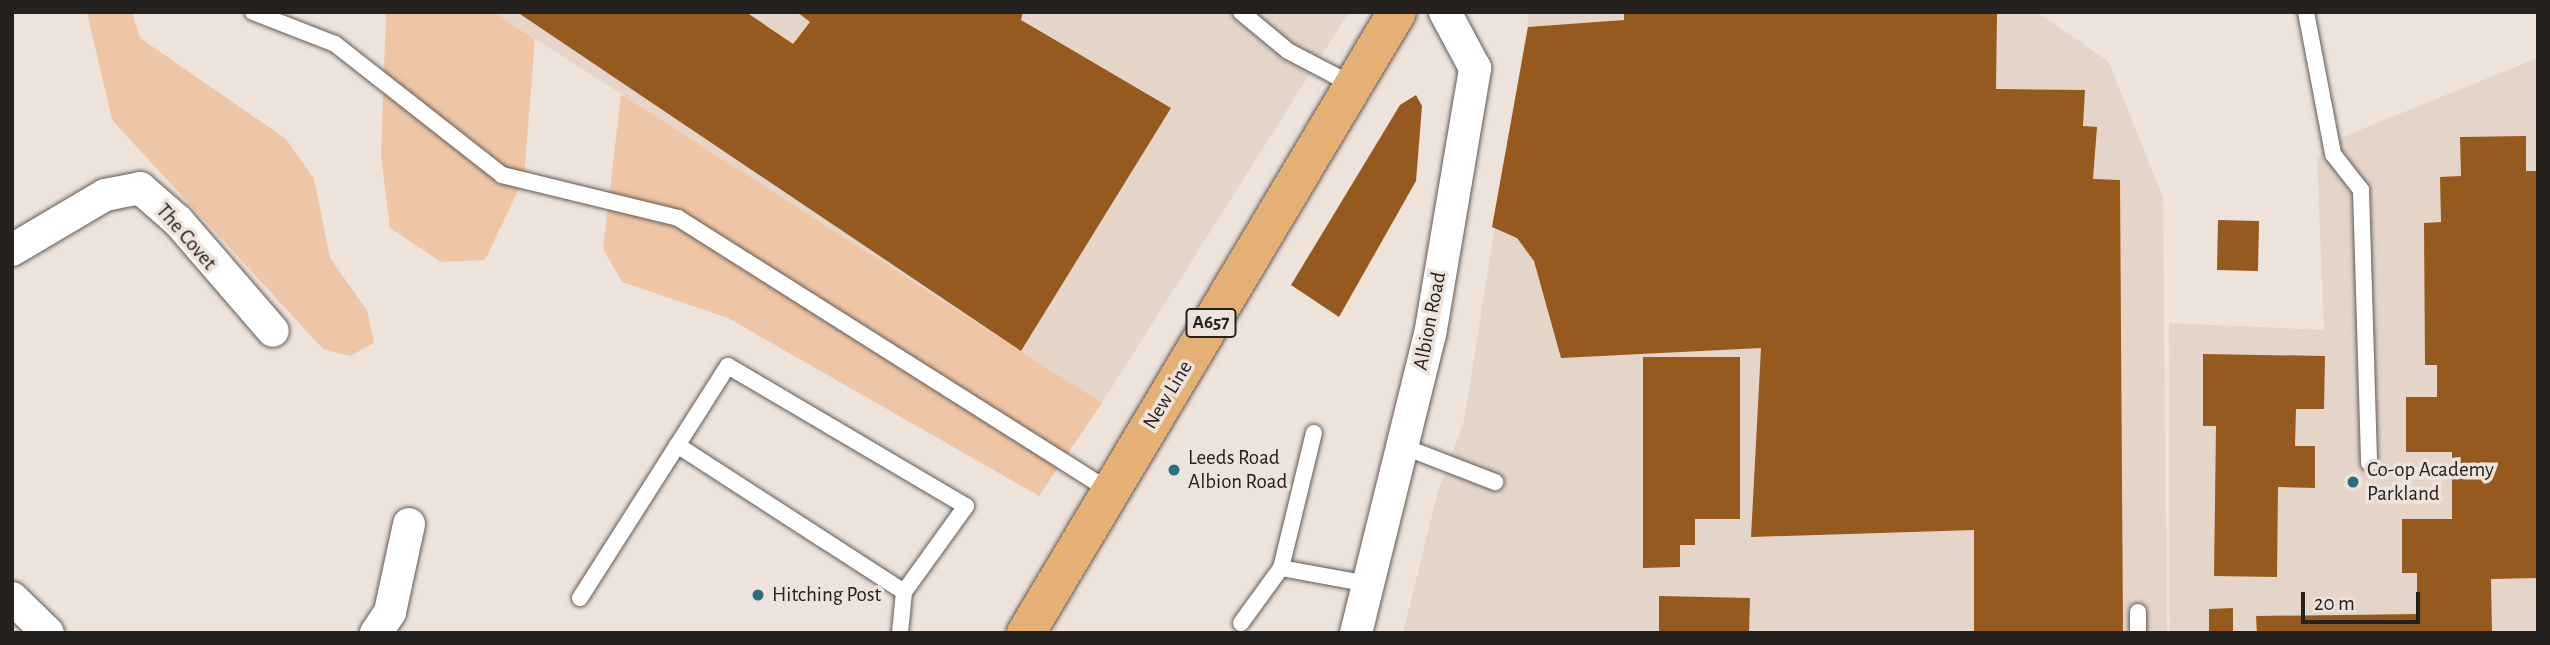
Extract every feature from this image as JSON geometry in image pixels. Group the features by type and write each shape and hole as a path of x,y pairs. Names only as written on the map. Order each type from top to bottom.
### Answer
{"main road":[{"name":"New Line","path":"1026,633 1397,12"}],"street":[{"name":"Albion Road","path":"1356,633 1430,335 1475,68 1445,12"},
{"name":"The Covet","path":"12,250 105,195 140,188 178,221 273,331"},
{"path":"376,633 390,612 409,524"},
{"path":"12,598 48,633"}],"lane":[{"path":"253,12 335,44 502,175 678,218 1110,491"},
{"path":"1241,12 1288,51 1353,85"},
{"path":"2306,12 2333,154 2361,190 2369,463"},
{"path":"580,598 728,366 966,506 904,592 900,633"},
{"path":"1241,623 1281,568 1314,433"},
{"path":"677,445 904,592"},
{"path":"1402,446 1495,482"},
{"path":"1281,568 1368,584"},
{"path":"2138,612 2138,633"}],"shaded area":[{"path":"87,12 132,12 140,38 286,139 314,179 330,258 367,310 374,343 350,356 323,349 112,120"},
{"path":"386,12 494,12 535,39 524,178 485,260 441,262 390,228 381,156"},
{"path":"494,12 1349,12 1102,403"},
{"path":"1529,12 2037,12 2109,62 2163,198 2167,633 1403,633 1438,491 1464,421"},
{"name":"Co-op Academy Parkland","path":"2538,58 2538,633 2170,633 2169,323 2324,330 2317,157 2347,135"},
{"path":"621,94 1102,403 1039,496 728,318 622,282 603,249"}],"building":[{"path":"517,12 746,12 793,44 810,22 797,12 1023,12 1021,20 1171,108 1021,351"},
{"path":"1624,12 1997,14 1996,89 2085,90 2083,126 2097,127 2093,179 2120,180 2123,633 1974,633 1974,530 1751,537 1761,348 1561,358 1534,261 1517,238 1492,227 1528,27 1624,20"},
{"path":"1416,95 1422,106 1416,181 1339,317 1291,285 1400,105"},
{"path":"2526,136 2526,171 2537,171 2538,578 2491,579 2492,633 2257,633 2256,616 2417,614 2417,573 2402,573 2402,519 2452,519 2452,452 2406,452 2406,397 2437,397 2437,365 2425,365 2424,223 2441,222 2440,177 2461,176 2460,137"},
{"path":"2218,220 2259,221 2258,271 2217,270"},
{"path":"2203,354 2325,356 2324,409 2296,409 2295,446 2315,446 2315,488 2278,487 2277,577 2214,576 2216,426 2203,426"},
{"path":"1643,357 1740,357 1740,519 1695,519 1695,545 1680,545 1680,567 1643,568"},
{"path":"1659,596 1750,598 1749,633 1659,633"},
{"path":"2233,608 2233,633 2209,633 2209,609"}],"place":[{"name":"Leeds Road Albion Road","path":"1174,470"},
{"name":"Co-op Academy Parkland","path":"2353,482"},
{"name":"Hitching Post","path":"758,595"}]}
